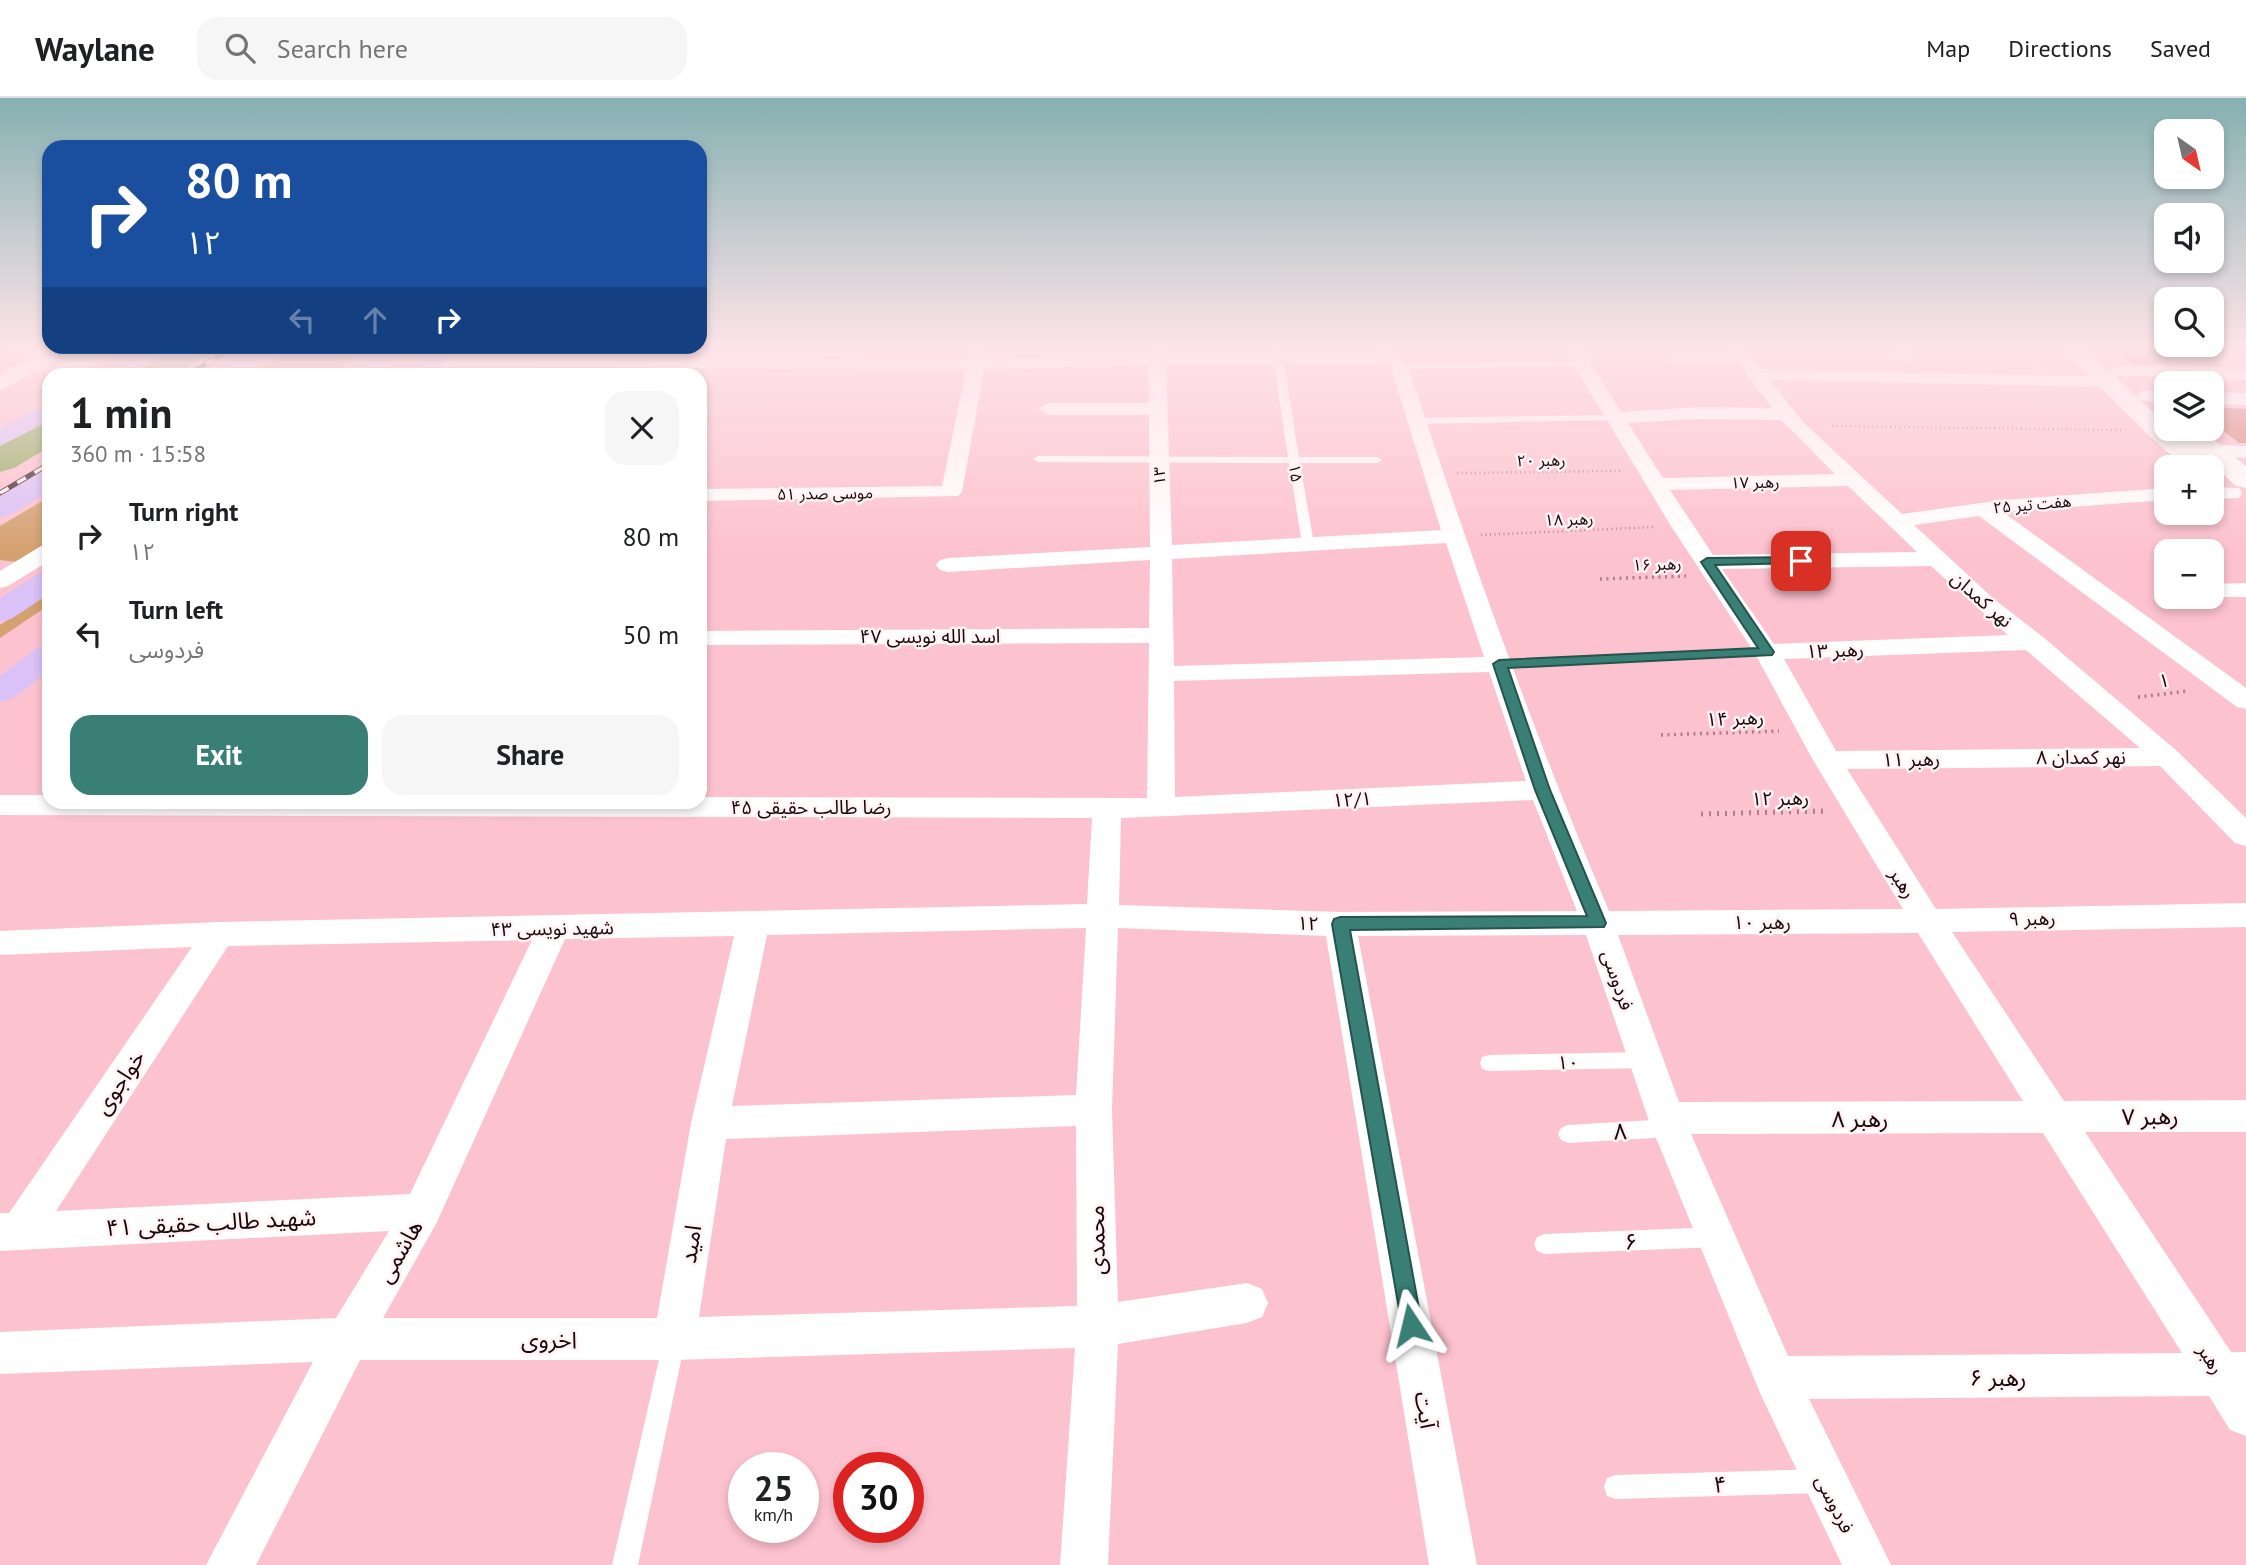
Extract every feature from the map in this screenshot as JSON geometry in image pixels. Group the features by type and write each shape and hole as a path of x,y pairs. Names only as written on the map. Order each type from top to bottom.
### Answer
{"main road":[{"path":"0,438 42,415"},
{"path":"2182,441 2197,455"},
{"path":"0,509 42,484"},
{"path":"0,612 42,585"},
{"path":"0,662 42,633"},
{"path":"0,692 42,660"}],"street":[{"name":"موسی صدر ۵۱","path":"707,495 951,492 967,414"},
{"name":"۱۳","path":"1157,414 1161,808"},
{"name":"فردوسی","path":"1413,414 1543,790 1598,923 1669,1123 1775,1378 1823,1481 1867,1565"},
{"name":"رهبر","path":"1613,414 1682,526 1767,652 1827,760 2053,1117 2233,1374 2246,1413"},
{"path":"1615,418 1674,414"},
{"path":"1718,414 1792,420"},
{"name":"نهر کمدان","path":"1788,414 1986,605 2034,642 2167,757 2246,836"},
{"path":"2224,480 2246,452"},
{"name":"رهبر ۱۷","path":"1653,477 1853,480"},
{"name":"هفت تیر ۲۵","path":"1897,521 1984,509 2154,495"},
{"path":"1984,509 2239,690"},
{"path":"948,565 1456,536"},
{"path":"0,581 42,555"},
{"path":"1711,568 1824,561 1938,559"},
{"path":"2224,591 2246,590"},
{"name":"۴۷ اسد الله نویسی","path":"707,638 1159,635"},
{"name":"رهبر ۱۳","path":"1767,652 2034,642"},
{"path":"1160,674 1499,664"},
{"name":"نهر کمدان ۸","path":"1995,757 2167,757"},
{"name":"رهبر ۱۱","path":"1827,760 1995,757"},
{"name":"۱۲/۱","path":"1161,808 1543,790"},
{"name":"۴۵ رضا طالب حقیقی","path":"0,805 42,805"},
{"name":"۴۵ رضا طالب حقیقی","path":"707,807 1161,808"},
{"name":"محمدی","path":"1084,1565 1098,1325 1094,1110 1107,808"},
{"name":"رهبر ۹","path":"1927,920 2246,915"},
{"name":"۱۲","path":"1103,916 1340,924 1598,923"},
{"name":"۴۳ شهید نویسی","path":"0,943 219,933 554,929 1103,916"},
{"name":"رهبر ۱۰","path":"1598,923 1927,920"},
{"name":"امید","path":"674,1339 710,1123 753,923"},
{"name":"آیت","path":"1340,924 1453,1565"},
{"name":"هاشمی","path":"230,1565 348,1339 422,1211 554,929"},
{"name":"خواجوی","path":"10,1231 219,933"},
{"path":"710,1123 1094,1110"},
{"name":"رهبر ۷","path":"2053,1117 2246,1116"},
{"name":"رهبر ۸","path":"1669,1123 2053,1117"},
{"name":"۴۱ شهید طالب حقیقی","path":"10,1231 422,1211"},
{"name":"اخروی","path":"0,1353 348,1339 674,1339 1098,1325 1247,1303"},
{"name":"رهبر ۶","path":"1775,1378 2233,1374"}],"lane":[{"name":"۱۵","path":"1287,414 1308,544"},
{"path":"1416,421 1615,418"},
{"path":"1038,459 1377,460"},
{"path":"1499,664 1767,652"},
{"name":"۱۰","path":"1489,1063 1646,1060"},
{"name":"۸","path":"1568,1134 1669,1123"},
{"name":"۶","path":"1545,1244 1717,1237"},
{"name":"امید","path":"625,1565 674,1339"},
{"name":"۴","path":"1616,1487 1823,1481"}],"path":[{"path":"1792,420 1987,428 2154,421"},
{"name":"رهبر ۲۰","path":"1433,474 1653,477"},
{"name":"رهبر ۱۸","path":"1456,536 1682,526"},
{"name":"رهبر ۱۶","path":"1600,579 1711,568"},
{"name":"۱","path":"2105,702 2239,690"},
{"name":"رهبر ۱۴","path":"1661,734 1811,730"},
{"name":"رهبر ۱۲","path":"1701,814 1858,810"}],"shaded area":[{"path":"42,501 42,549 17,562 0,560 0,526"},
{"path":"42,598 42,610 0,638 0,625"}],"building":[{"path":"2224,414 2246,414 2246,443 2239,443 2224,431"}],"waterway":[{"path":"0,460 42,436"}],"railway":[{"path":"0,493 42,468"}],"route":[{"path":"1411,1325 1340,924 1598,923 1543,790 1499,664 1767,652 1707,562 1801,561"}]}
